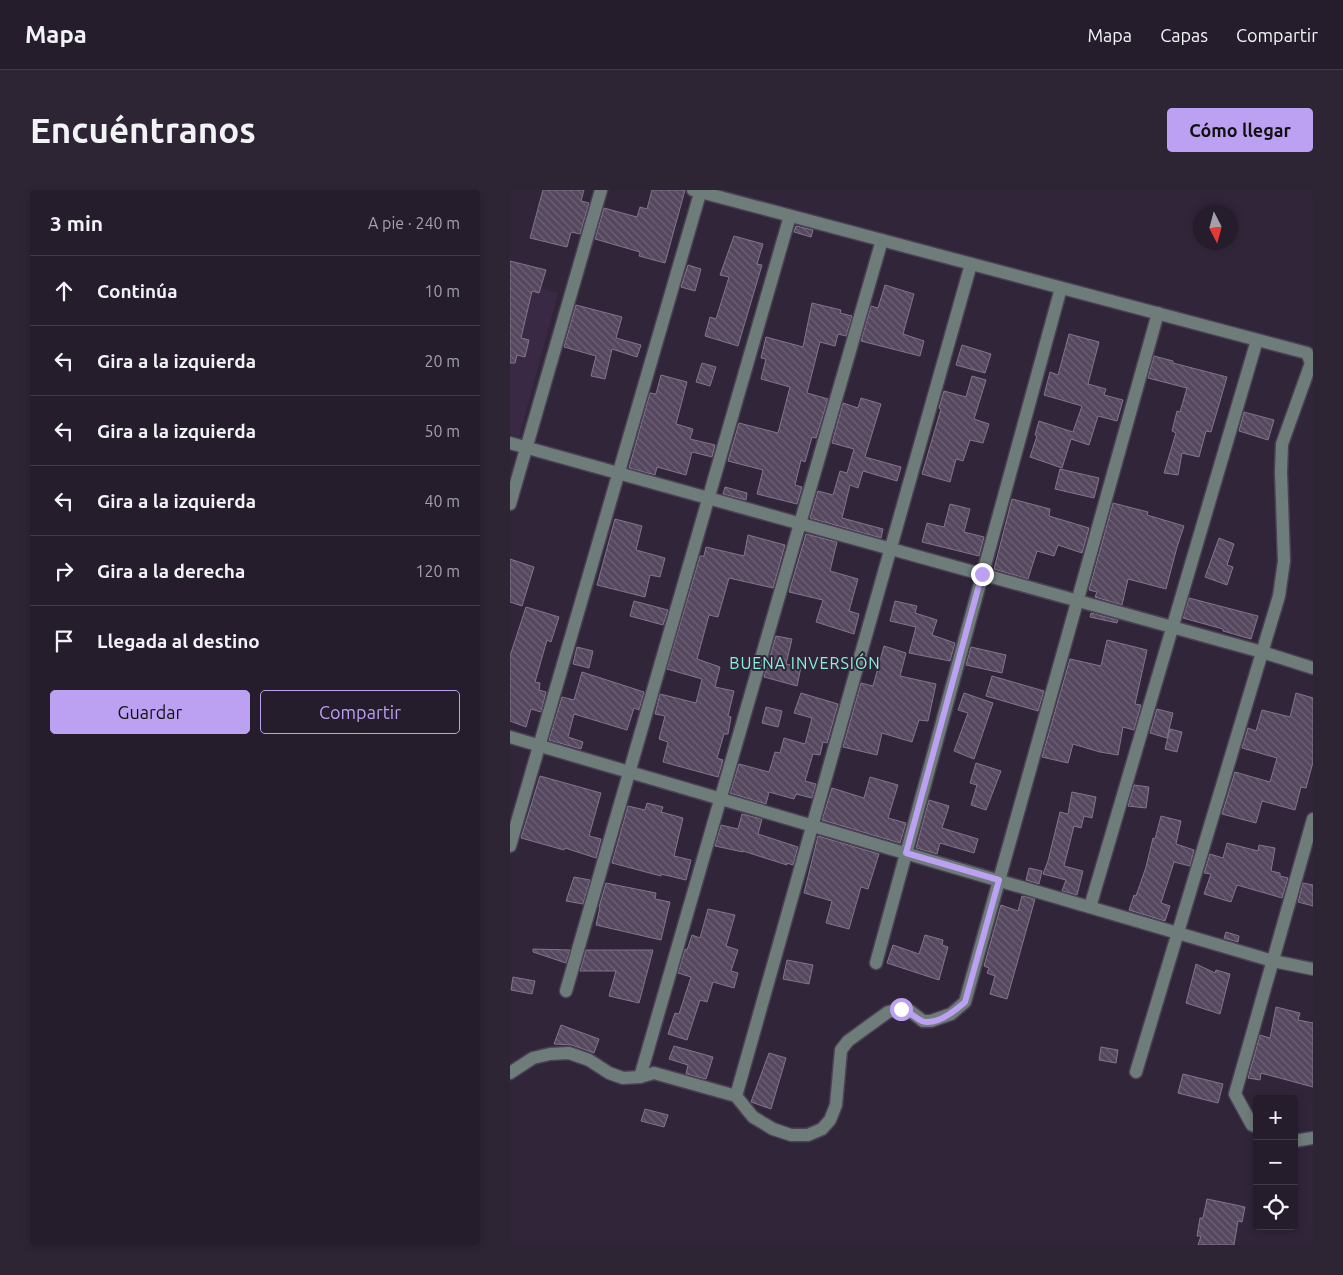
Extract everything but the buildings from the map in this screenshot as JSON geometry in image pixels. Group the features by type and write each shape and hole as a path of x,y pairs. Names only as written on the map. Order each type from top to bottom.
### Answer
{"street":[{"path":"510,504 601,190"},
{"path":"693,190 1307,353 1311,363 1282,444 1284,561 1279,596 1136,1072"},
{"path":"510,846 701,190"},
{"path":"566,991 790,216"},
{"path":"640,1077 882,240"},
{"path":"736,1096 971,264"},
{"path":"876,963 1061,288"},
{"path":"510,1073 533,1058 550,1054 569,1053 589,1060 609,1074 623,1078 640,1077 654,1073 736,1096 753,1117 773,1129 791,1134 808,1135 822,1129 830,1120 836,1105 841,1050 848,1041 888,1012 901,1009 910,1012 922,1021 931,1021 951,1014 965,1002 1158,313"},
{"path":"1090,907 1257,340"},
{"path":"510,443 1173,627 1313,668"},
{"path":"510,736 1090,907 1273,960 1313,969"},
{"path":"1253,1125 1235,1094 1313,819"},
{"path":"1298,1140 1313,1138"}],"shaded area":[{"path":"510,280 558,293 519,437 510,434"}],"district":[{"name":"BUENA INVERSIÓN","path":"805,663"}],"route":[{"path":"901,1009 910,1012 922,1021 931,1021 951,1014 965,1002 999,880 906,853 982,574"}]}
